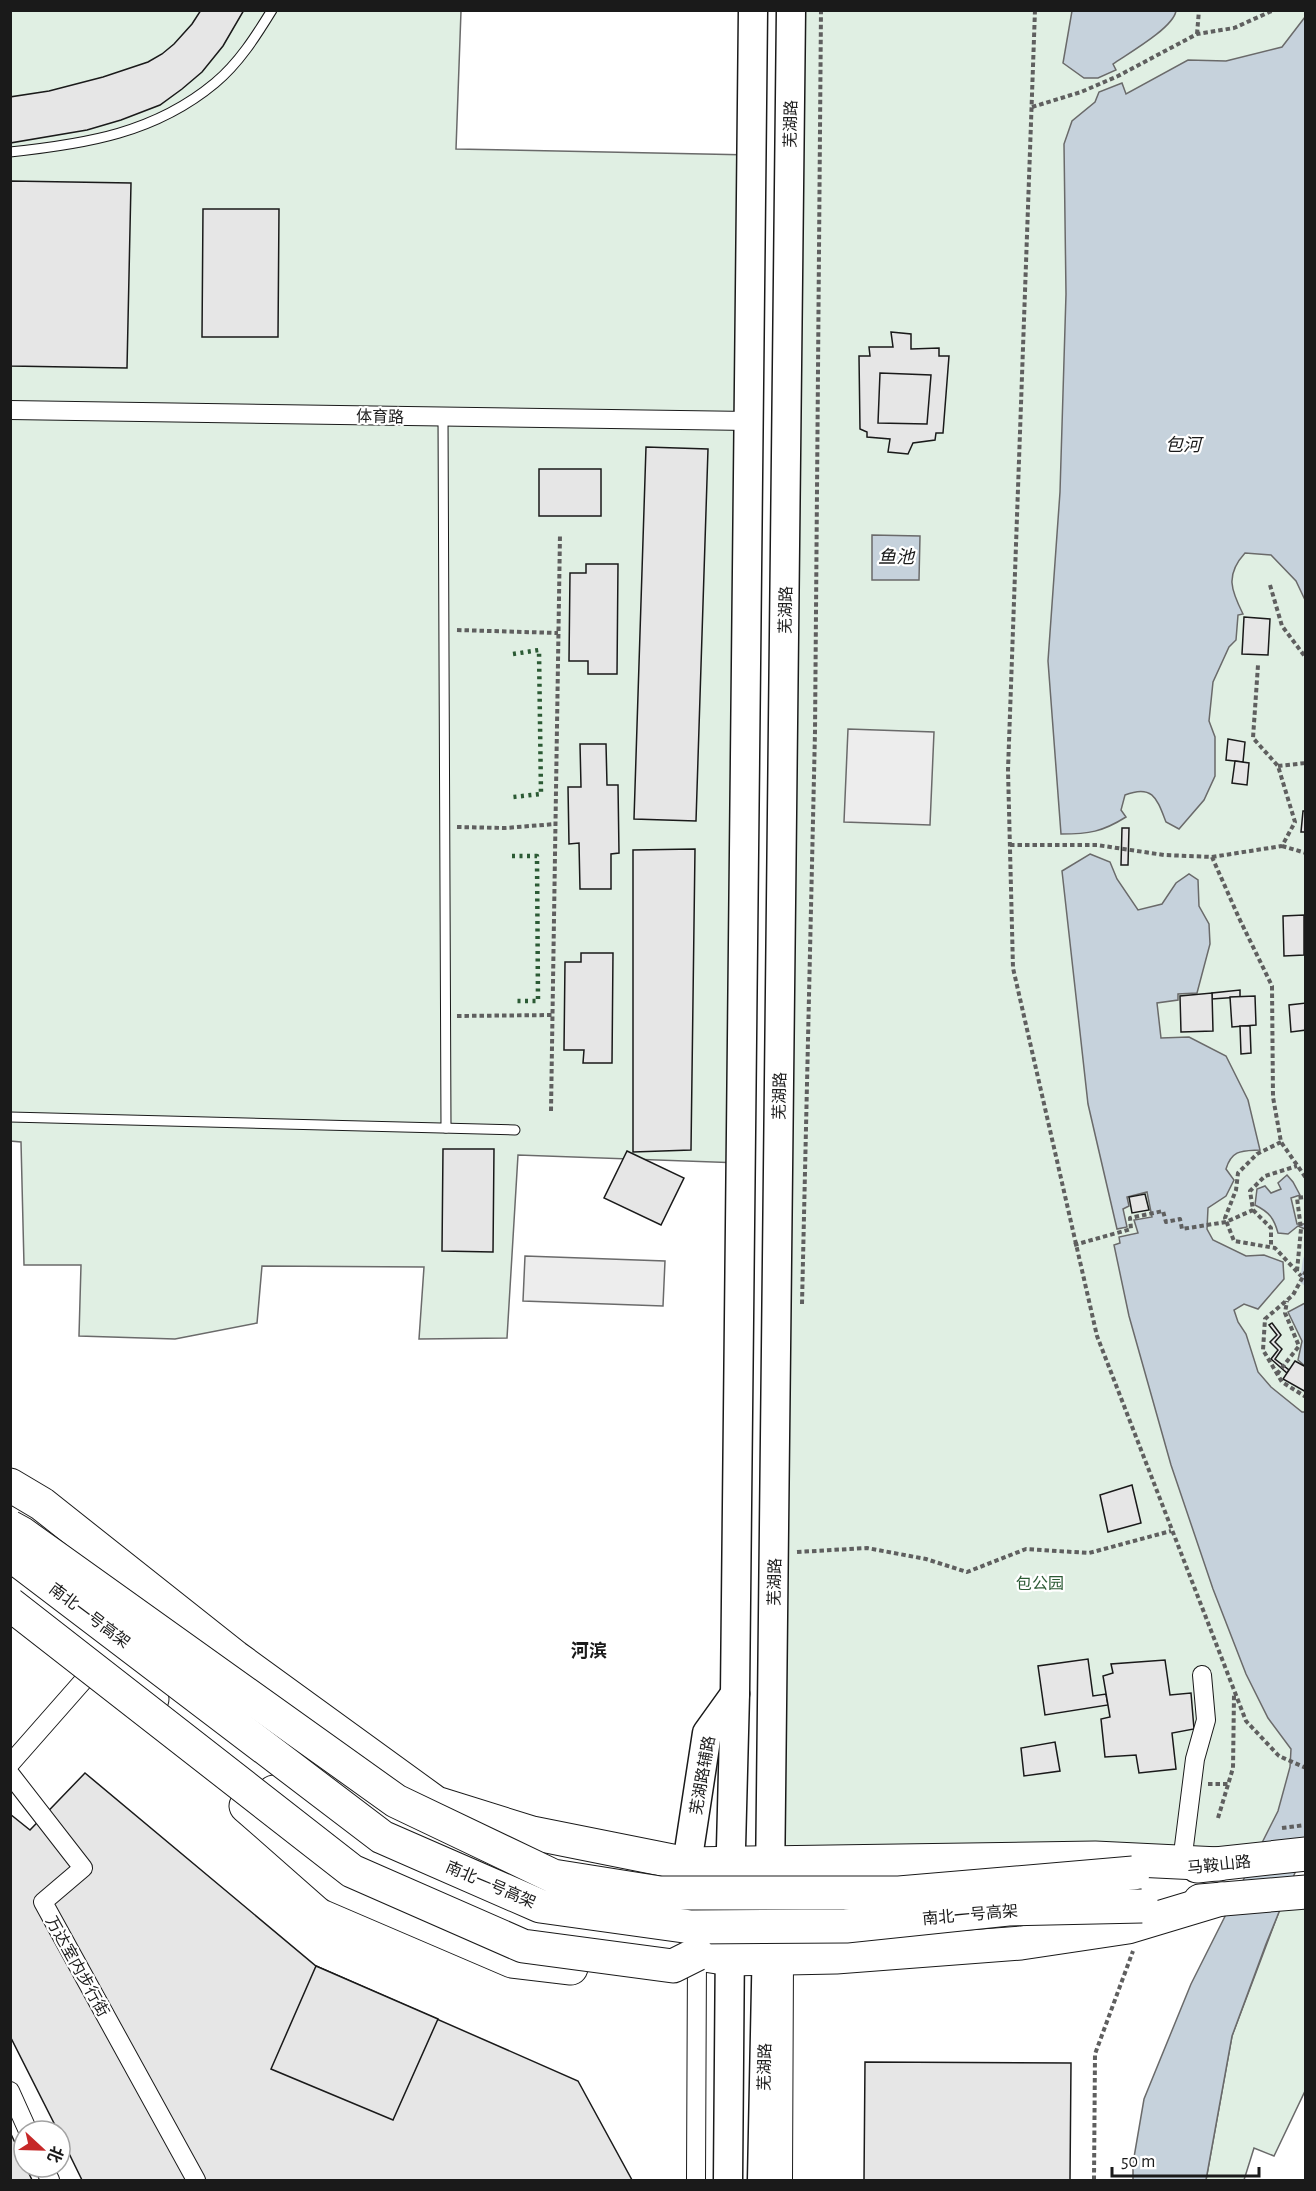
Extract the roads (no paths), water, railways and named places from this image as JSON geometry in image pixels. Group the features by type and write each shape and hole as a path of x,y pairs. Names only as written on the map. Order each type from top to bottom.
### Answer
{"highway":[{"path":"10,1485 42,1504 235,1657 436,1803 532,1833 687,1864 1095,1858 1219,1864"},
{"name":"南北一号高架","path":"10,1527 396,1801 553,1876 660,1893 899,1893 1133,1874"},
{"name":"南北一号高架","path":"10,1554 382,1837 540,1906 691,1927 846,1926 1008,1910 1142,1906 1221,1899"},
{"path":"10,1580 106,1656 151,1699 232,1762 364,1856 514,1925 730,1959 836,1957 1021,1943 1128,1927 1221,1899 1305,1892"},
{"path":"10,1599 337,1886 512,1961 666,1980 697,1954"},
{"path":"10,1604 352,1871 523,1946 674,1965 697,1954"},
{"name":"马鞍山路","path":"1133,1874 1305,1854"}],"main road":[{"path":"728,2181 753,10"},
{"name":"芜湖路","path":"762,2181 775,1959 771,1863 791,10"},
{"name":"芜湖路辅路","path":"687,1864 707,1733 735,1694"}],"street":[{"name":"体育路","path":"10,410 749,421"},
{"path":"10,1764 106,1656"},
{"path":"1182,1862 1195,1759 1206,1720 1202,1675"},
{"name":"万达室内步行街","path":"10,1774 83,1869 43,1902 196,2181"},
{"path":"696,2181 697,1954"},
{"path":"775,1959 783,2181"},
{"path":"10,2091 23,2119"}],"lane":[{"path":"10,152 59,147 122,134 166,114 216,82 248,47 272,10"},
{"path":"443,417 446,1128"},
{"path":"10,1117 515,1130"}],"water":[{"path":"1072,10 1176,11 1173,18 1159,32 1113,64 1116,70 1098,78 1084,78 1063,63"},
{"name":"包河","path":"1305,17 1305,600 1296,581 1271,555 1245,553 1235,568 1232,576 1233,590 1243,614 1238,615 1236,640 1229,647 1213,682 1209,721 1215,737 1215,776 1204,800 1179,829 1166,822 1153,796 1142,791 1125,795 1121,810 1126,817 1110,826 1095,831 1061,834 1048,661 1060,492 1066,294 1064,144 1072,121 1095,102 1099,92 1122,83 1126,94 1188,60 1226,61 1282,47"},
{"name":"鱼池","path":"872,535 920,536 919,580 872,580"},
{"path":"1090,854 1110,862 1117,879 1138,910 1162,904 1176,883 1189,874 1198,880 1199,906 1209,924 1210,944 1197,993 1178,994 1178,1000 1157,1003 1161,1038 1189,1037 1226,1056 1248,1100 1260,1150 1239,1152 1228,1162 1226,1169 1234,1180 1226,1196 1208,1208 1207,1229 1213,1240 1246,1256 1264,1255 1283,1262 1284,1279 1258,1309 1244,1304 1234,1310 1246,1334 1258,1372 1271,1387 1305,1412 1305,1848 1232,2036 1206,2180 1133,2180 1133,2163 1144,2099 1191,1984 1278,1811 1290,1767 1291,1749 1268,1718 1246,1674 1213,1589 1171,1465 1129,1316 1114,1245 1120,1243 1119,1237 1138,1233 1134,1220 1152,1217 1147,1192 1127,1197 1129,1206 1123,1209 1127,1227 1117,1229 1088,1104 1062,871"},
{"path":"1287,1175 1300,1195 1291,1198 1297,1224 1305,1224 1305,1229 1298,1226 1288,1234 1278,1233 1270,1216 1255,1205 1257,1189 1265,1186 1271,1193 1281,1189 1278,1183"},
{"path":"1305,1303 1305,1366 1298,1360 1302,1341 1288,1312"}],"waterway":[{"path":"1306,1259 1303,1281 1306,1283"}],"district":[{"name":"河滨","path":"589,1651"}],"park label":[{"name":"包公园","path":"1040,1583"}]}
